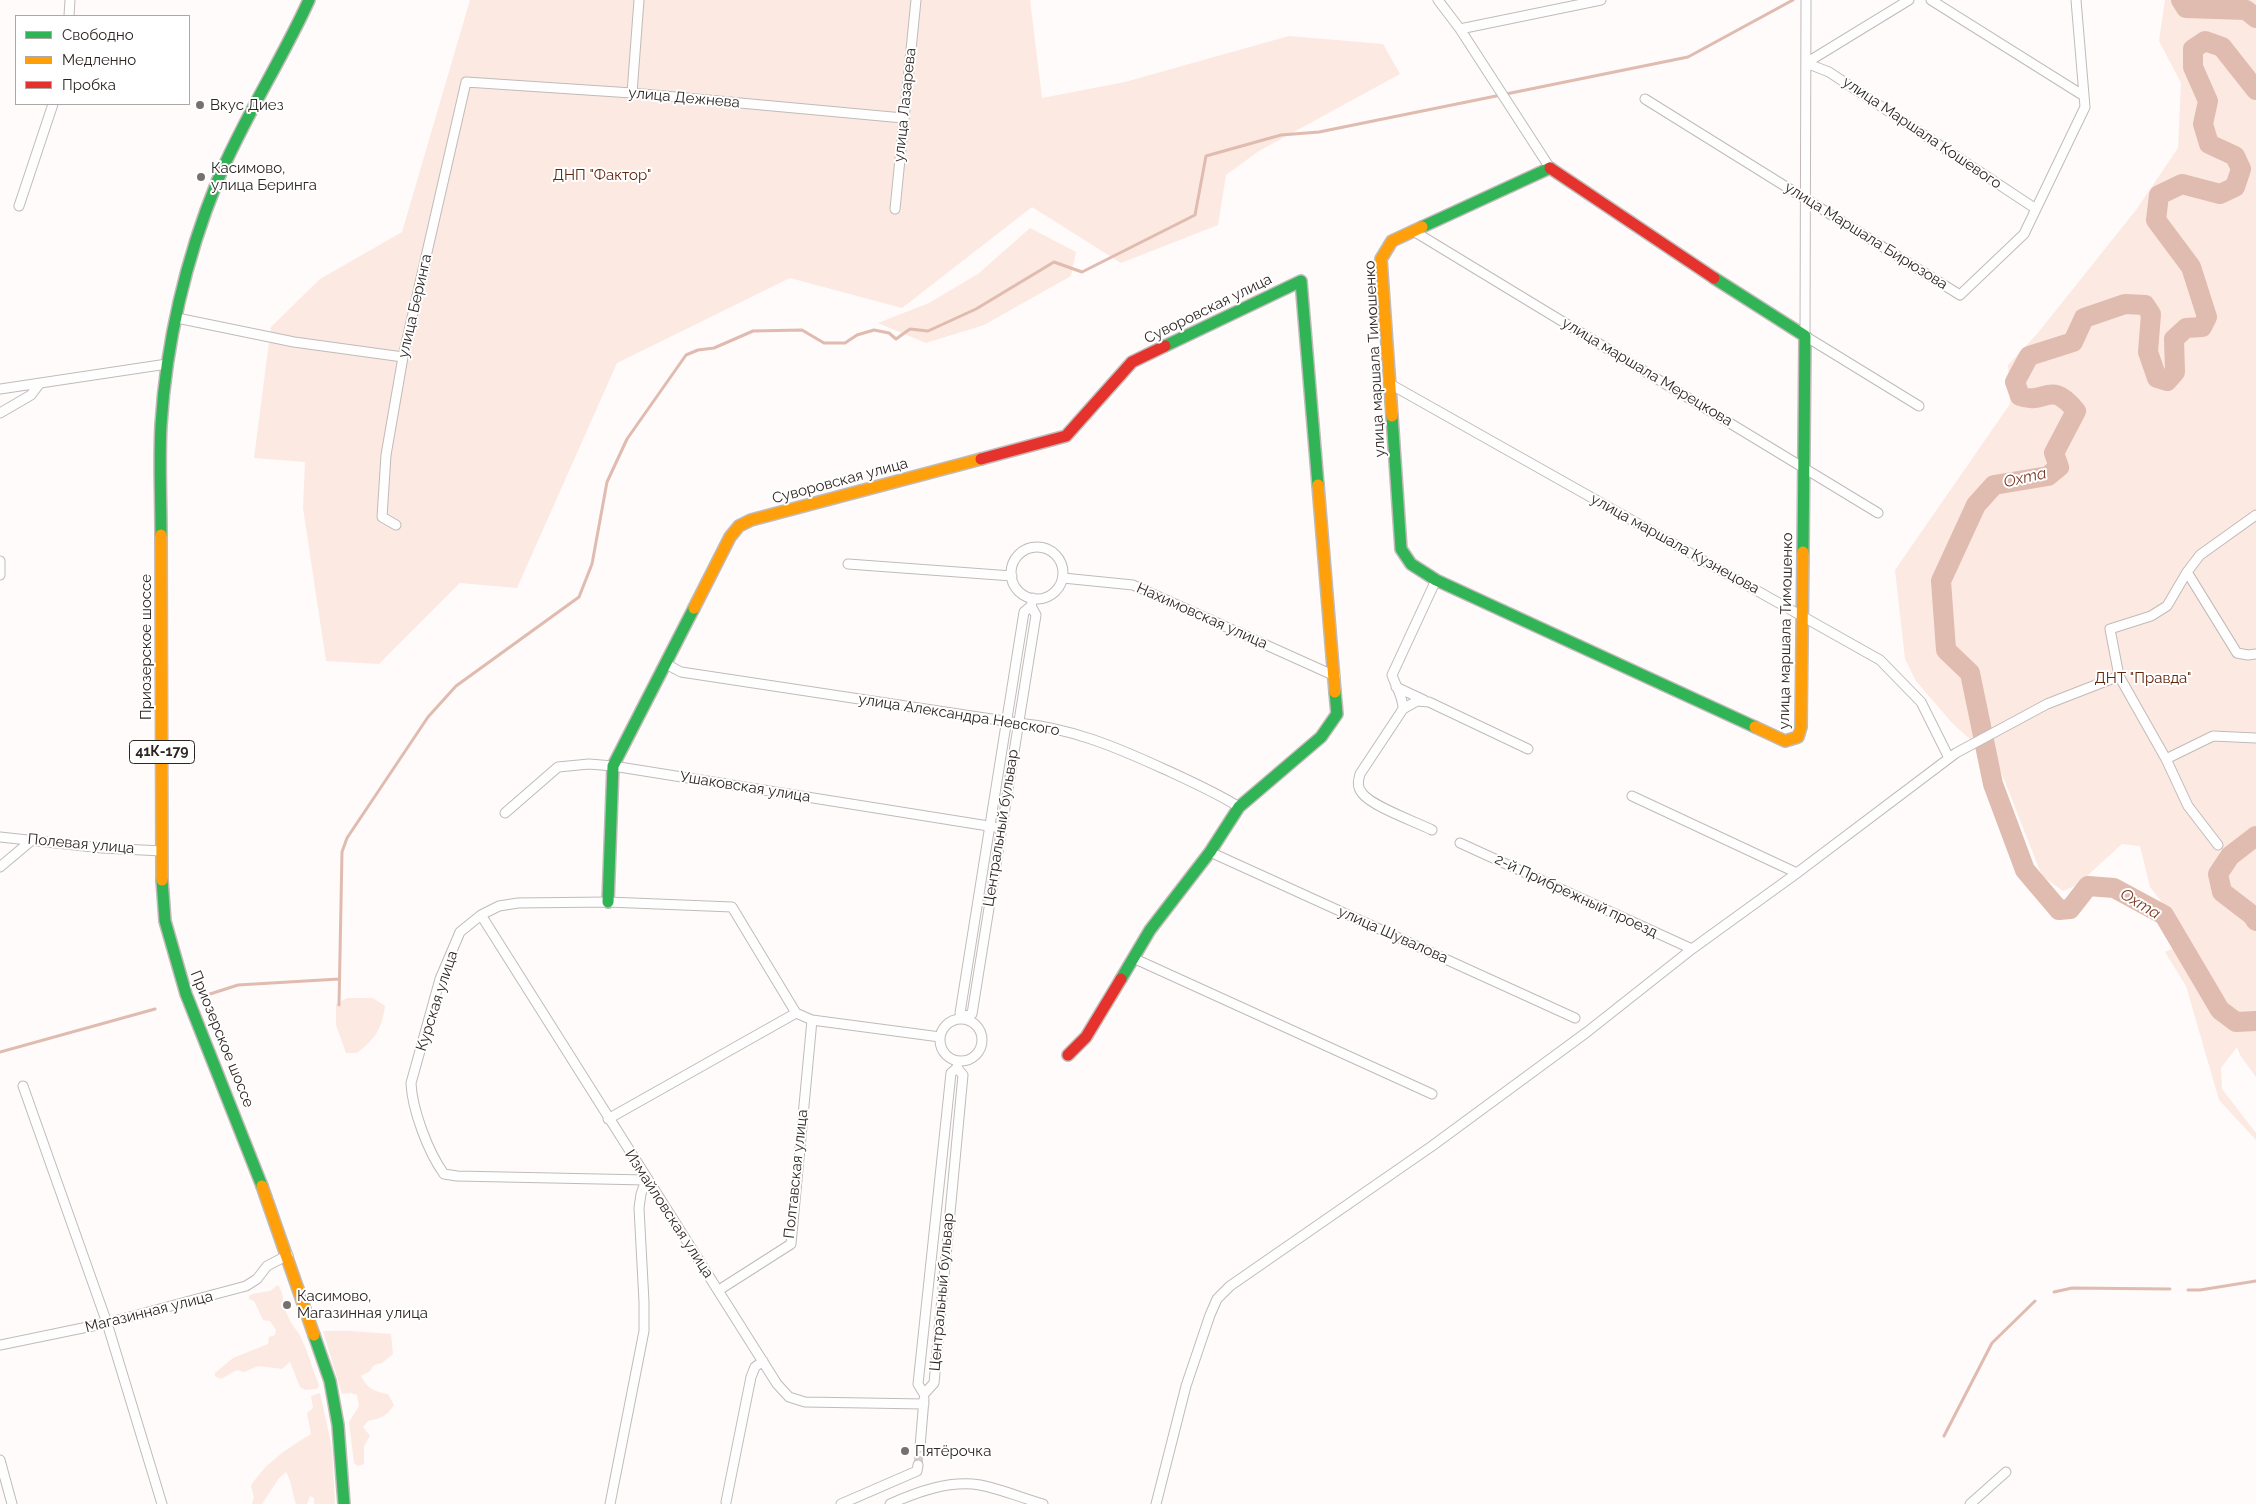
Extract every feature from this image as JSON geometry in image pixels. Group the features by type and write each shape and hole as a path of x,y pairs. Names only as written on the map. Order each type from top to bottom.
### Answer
{"street":[{"path":"69,15 70,0"},
{"name":"Приозерское шоссе","path":"309,0 217,182 197,237 167,364 161,424 162,851 165,920 177,967 186,994 237,1118 288,1255 330,1381 338,1425 344,1504"},
{"name":"улица Лазарева","path":"895,209 916,0"},
{"path":"1438,0 1460,29 1550,168 1655,240 1919,406"},
{"path":"1460,29 1569,3 1601,0"},
{"path":"1805,336 1806,0"},
{"path":"1806,63 1909,0"},
{"path":"1931,0 2084,96"},
{"name":"улица Маршала Бирюзова","path":"1644,98 1960,295 2024,234 2085,108 2076,0"},
{"path":"632,93 639,1"},
{"name":"улица Маршала Кошевого","path":"1806,63 1829,72 2036,209"},
{"name":"улица Дежнева","path":"466,82 632,93 903,118"},
{"name":"улица Беринга","path":"396,525 382,517 386,455 403,357 466,82"},
{"path":"19,206 53,105"},
{"name":"улица маршала Тимошенко","path":"1550,168 1392,241 1381,259 1401,549 1404,559 1411,565 1436,580 1785,741 1798,737 1801,727 1805,336"},
{"name":"улица маршала Мерецкова","path":"1415,232 1878,513"},
{"name":"Суворовская улица","path":"608,902 614,766 730,537 739,526 751,520 1066,436 1132,362 1301,281 1335,676"},
{"path":"177,318 294,342 403,357"},
{"path":"0,389 167,364"},
{"path":"0,412 32,395 40,383"},
{"name":"улица маршала Кузнецова","path":"1390,384 1880,660 1921,702 1949,758"},
{"path":"2218,845 2188,806 2166,759 2119,676 2110,629 2151,616 2167,606 2186,572 2200,555 2256,515"},
{"path":"1041,547 1054,552 1062,564 1063,578 1060,587 1052,594 1032,602 1015,586 1012,576 1013,564 1019,554 1029,548 1041,547"},
{"path":"0,561 0,574"},
{"path":"848,564 1012,576"},
{"path":"2186,572 2237,653 2256,654"},
{"name":"Нахимовская улица","path":"1063,578 1133,585 1335,676"},
{"path":"1403,709 1403,700 1392,675 1436,580"},
{"name":"Центральный бульвар","path":"1032,602 1036,615 972,1014 964,1018 960,1012 1006,722 1024,612 1032,602"},
{"name":"улица Александра Невского","path":"666,664 681,672 1018,724 1043,726 1106,743 1216,792 1239,807"},
{"path":"1068,1055 1086,1037 1150,930 1210,852 1239,807 1321,737 1338,714 1335,676"},
{"path":"1156,1504 1186,1386 1217,1299 1230,1286 1432,1146 1587,1032 1692,949 1797,873 1957,752 2047,704 2119,676"},
{"path":"1396,687 1528,748"},
{"path":"1429,702 1417,701 1403,709 1360,774 1358,782 1361,792 1371,801 1432,830"},
{"path":"2166,759 2214,736 2256,738"},
{"name":"Ушаковская улица","path":"505,813 558,767 589,764 614,766 1001,828"},
{"path":"1632,796 1797,873"},
{"name":"Полевая улица","path":"0,837 102,848 162,851"},
{"path":"0,867 32,840"},
{"name":"2-й Прибрежный проезд","path":"1460,842 1692,949"},
{"name":"улица Шувалова","path":"1210,852 1575,1018"},
{"name":"Курская улица","path":"646,1180 456,1176 444,1174 436,1163 414,1102 411,1083 440,979 460,932 481,915 500,906 518,904 608,902 732,907 796,1013"},
{"name":"Измайловская улица","path":"481,915 646,1180 777,1384 789,1397 805,1402 924,1399"},
{"path":"1133,958 1432,1094"},
{"path":"608,1119 796,1013 812,1020 940,1037"},
{"path":"964,1018 979,1029 982,1038 981,1048 976,1055 958,1065 944,1053 940,1045 940,1037 948,1023 964,1018"},
{"name":"Полтавская улица","path":"718,1290 790,1244 812,1020"},
{"name":"Центральный бульвар","path":"958,1065 963,1075 934,1383 924,1399 918,1384 951,1072 958,1065"},
{"path":"23,1086 107,1323 162,1504"},
{"path":"610,1504 644,1331 639,1208 646,1180"},
{"name":"Магазинная улица","path":"0,1345 107,1323 246,1286 257,1278 267,1266 288,1255"},
{"path":"726,1502 751,1377 755,1367 762,1361"},
{"path":"920,1448 924,1399"},
{"path":"0,1460 12,1504"},
{"path":"840,1504 917,1471 918,1465"},
{"path":"1970,1504 2006,1472"},
{"path":"890,1504 931,1489 958,1484 979,1485 1043,1504"}],"green space":[{"name":"ДНП \"Фактор\"","path":"470,0 1030,0 1042,98 1125,82 1289,36 1383,44 1400,74 1259,151 1226,175 1218,225 1121,263 1032,207 902,308 790,278 617,363 517,588 460,583 379,664 326,661 303,508 305,462 254,458 271,327 320,279 402,232"},
{"name":"ДНТ \"Правда\"","path":"2165,0 2256,0 2256,1077 2240,1055 2237,1047 2221,1068 2222,1089 2256,1133 2256,1140 2219,1100 2186,986 2165,952 2181,945 2164,905 2150,887 2140,846 2122,844 2077,885 2063,891 2042,876 1998,764 1953,724 1916,681 1905,659 1895,570 2010,404 2008,365 2037,334 2136,210 2178,148 2181,83 2159,41"},
{"path":"1030,228 1076,252 1071,276 984,325 926,343 878,323 929,303 978,274"},
{"path":"347,998 373,998 385,1006 377,1033 357,1053 346,1053 336,1025 336,1004"},
{"path":"278,1285 288,1317 302,1340 319,1385 317,1389 305,1390 300,1387 290,1362 282,1369 258,1366 244,1372 237,1370 221,1379 215,1376 215,1373 233,1358 268,1344 269,1337 275,1335 276,1330 270,1321 263,1320 254,1301 249,1299 249,1296 270,1291"},
{"path":"323,1331 391,1334 393,1354 382,1363 374,1365 370,1371 361,1376 372,1389 388,1394 394,1405 386,1415 368,1421 363,1427 370,1436 364,1446 364,1464 358,1466 354,1463 349,1422 359,1406 357,1395 351,1393 342,1394"},
{"path":"320,1393 332,1448 335,1504 314,1504 314,1498 310,1496 307,1504 296,1504 286,1472 279,1478 262,1504 252,1504 254,1497 251,1486 257,1477 278,1456 311,1434 307,1413 313,1408 311,1396"}],"waterway":[{"path":"339,1005 342,852 347,838 428,717 456,686 579,597 592,564 607,482 627,439 686,355 698,350 714,348 753,331 802,330 824,343 845,343 857,335 874,330 889,333 896,339 910,329 928,331 976,309 1054,262 1082,272 1195,215 1206,156 1281,135 1319,132 1688,57 1793,0"},
{"name":"Охта","path":"2181,0 2186,8 2246,10 2256,18"},
{"name":"Охта","path":"2256,90 2222,47 2205,41 2193,49 2193,67 2208,101 2203,124 2209,144 2235,156 2241,169 2235,187 2220,194 2182,184 2159,195 2156,220 2191,267 2207,317 2202,327 2186,328 2174,339 2175,372 2167,381 2157,378 2148,352 2151,314 2145,305 2125,304 2084,318 2073,342 2029,356 2015,382 2020,396 2036,398 2053,394 2067,401 2076,411 2054,453 2059,467 2048,476 1994,485 1976,505 1941,581 1946,650 1970,673 1993,784 2025,870 2059,910 2070,909 2088,886 2114,888 2164,915 2220,1010 2236,1022 2256,1021"},
{"name":"Охта","path":"2256,836 2230,856 2218,874 2222,892 2252,915 2256,921"},
{"path":"210,994 238,985 339,979"},
{"path":"0,1052 155,1009"},
{"name":"Охта","path":"2236,1022 2256,1023"},
{"path":"2188,1290 2200,1290 2256,1281"},
{"path":"2054,1292 2072,1288 2170,1289"},
{"path":"1944,1436 1992,1343 2035,1301"}],"tunnel":[{"path":"918,1465 920,1447"}],"traffic: fast":[{"path":"161,535 160,452 164,394 173,332 187,271 206,211 227,159 309,0"},
{"path":"1422,227 1550,168"},
{"path":"1714,278 1805,336 1803,552"},
{"path":"1165,346 1301,281 1318,485"},
{"path":"1392,416 1401,549 1411,564 1436,580 1755,727"},
{"path":"608,902 613,766 694,608"},
{"path":"1121,979 1150,930 1210,852 1239,807 1321,737 1337,714 1335,692"},
{"path":"162,880 165,921 186,994 262,1186"},
{"path":"314,1335 330,1381 338,1425 344,1504"}],"traffic: slow":[{"path":"1392,416 1381,259 1392,241 1422,227"},
{"path":"694,608 730,537 739,526 751,520 981,459"},
{"path":"1318,485 1335,692"},
{"path":"161,535 162,880"},
{"path":"1755,727 1785,741 1798,737 1801,727 1803,552"},
{"path":"262,1186 314,1335"}],"traffic: jam":[{"path":"1550,168 1714,278"},
{"path":"981,459 1066,436 1132,362 1165,346"},
{"path":"1068,1055 1086,1037 1121,979"}],"place":[{"name":"Вкус Диез","path":"200,105"},
{"name":"Касимово, улица Беринга","path":"201,177"},
{"name":"Касимово, Магазинная улица","path":"287,1305"},
{"name":"Пятёрочка","path":"905,1451"}]}
